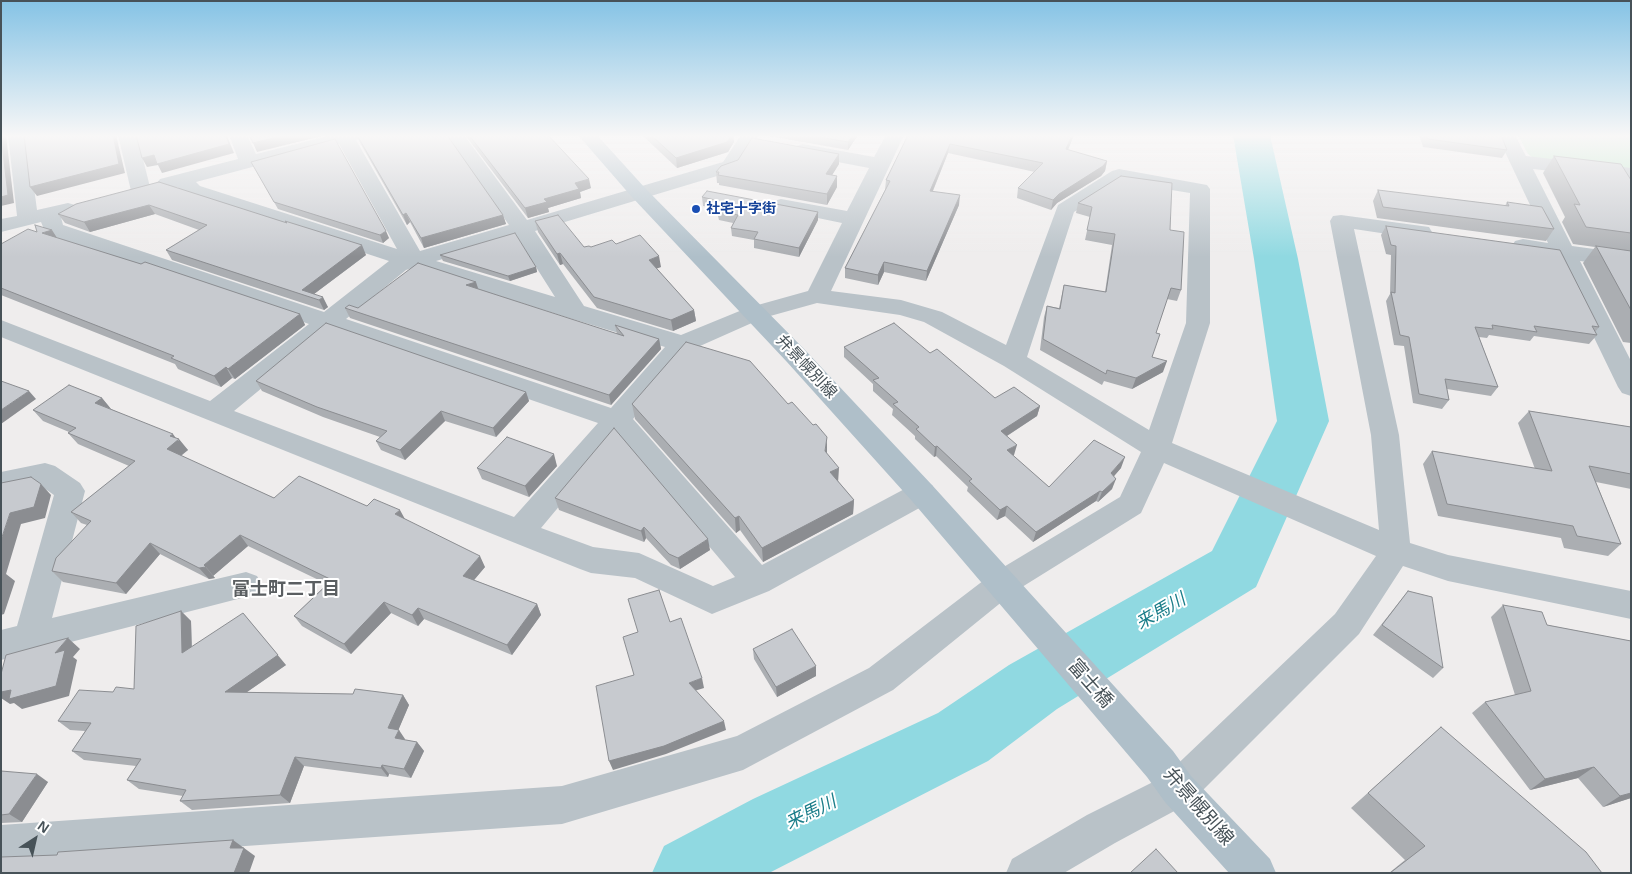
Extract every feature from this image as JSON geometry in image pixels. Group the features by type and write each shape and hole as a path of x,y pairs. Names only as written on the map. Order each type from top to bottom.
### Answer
{"main road":[{"name":"弁景幌別線","path":"623,176 755,313 922,493 1011,594"},
{"name":"富士橋","path":"1011,594 1169,776"},
{"name":"弁景幌別線","path":"1169,776 1256,873"}],"street":[{"path":"28,176 39,216 54,229 618,420 758,582"},
{"path":"131,176 132,193 197,176"},
{"path":"369,176 408,247 412,261"},
{"path":"484,176 522,228 577,313"},
{"path":"213,413 398,265 696,176"},
{"path":"817,296 874,176"},
{"path":"1013,360 1065,209 1118,176"},
{"path":"1,844 562,804 743,752 881,679 1011,594 1130,506 1157,448 1198,324 1200,189 1124,176"},
{"path":"1526,176 1627,372"},
{"path":"181,180 193,190 577,313 682,344"},
{"path":"667,184 714,193"},
{"path":"760,201 854,219"},
{"path":"1,226 86,204"},
{"path":"1026,873 1101,829 1169,776 1347,624 1396,551 1385,435 1340,221 1438,234"},
{"path":"1505,243 1631,261"},
{"path":"520,531 682,344 755,313 817,296 901,308 933,317 1013,360 1157,448 1396,551 1448,568 1631,605"},
{"path":"1,328 590,560 639,566 712,600 758,582 922,493"},
{"path":"1,483 45,474 70,491 16,641"},
{"path":"16,641 246,585"}],"building":[{"path":"1,176 6,176 8,195 1,197"},
{"path":"29,176 73,176 30,187"},
{"path":"259,176 355,176 386,231 380,235 274,202"},
{"path":"380,176 476,176 503,215 421,238 406,213 403,215"},
{"path":"500,176 586,176 589,179 575,183 579,189 544,199 547,202 525,208"},
{"path":"723,176 837,176 827,194"},
{"path":"888,176 936,176 930,191 960,195 927,271 884,262 878,275 845,268 890,181 886,180"},
{"path":"1030,176 1088,176 1053,200 1018,188"},
{"path":"1121,176 1172,183 1170,230 1184,232 1181,290 1171,288 1156,333 1160,334 1152,357 1167,361 1136,378 1107,370 1106,374 1043,339 1047,306 1060,309 1064,285 1106,292 1115,234 1087,230 1092,207 1078,203"},
{"path":"1564,176 1628,176 1631,180 1631,233 1586,227 1574,204 1580,205"},
{"path":"159,182 362,245 302,290 323,297 319,300 166,250 207,225 149,205 84,222 58,214 76,204"},
{"path":"1378,190 1509,206 1507,202 1542,207 1554,229 1383,207"},
{"path":"707,191 818,212 799,248 754,239 758,232 731,228 738,215 718,211 721,208 711,206 715,200 702,197"},
{"path":"558,215 584,247 591,247 612,240 616,244 640,235 659,256 649,260 694,310 671,320 594,297 560,253 557,254 535,221"},
{"path":"35,225 52,230 42,233 141,264 145,262 300,314 228,369 226,367 214,376 171,358 174,356 1,288 1,244 28,229 37,232"},
{"path":"1386,226 1560,250 1599,327 1592,326 1597,335 1534,326 1537,332 1492,325 1493,329 1475,327 1498,387 1445,379 1449,400 1419,394 1409,337 1400,335 1391,292 1395,293 1396,246 1391,245"},
{"path":"515,233 536,267 508,276 440,255"},
{"path":"1596,246 1631,251 1631,310"},
{"path":"418,263 476,282 466,285 624,336 615,325 659,339 609,395 345,308 349,305 358,308"},
{"path":"326,323 526,392 493,428 441,411 400,450 376,441 387,431 317,407 256,381"},
{"path":"894,323 930,353 937,349 995,398 1014,387 1040,406 1001,431 1017,445 1007,450 1049,487 1094,440 1125,457 1111,473 1116,479 1102,492 1100,491 1036,532 1007,506 1000,510 969,481 972,479 916,429 919,427 893,404 898,402 873,380 879,378 844,347"},
{"path":"686,342 750,361 788,404 792,402 827,437 825,451 839,468 830,472 854,500 762,548 739,516 735,518 632,404"},
{"path":"1,381 29,391 1,410"},
{"path":"69,385 102,398 95,403 173,434 170,436 179,439 167,449 274,498 299,476 367,506 374,499 400,510 395,514 480,556 463,576 537,604 507,645 418,608 412,615 384,602 344,644 294,616 332,580 240,535 204,565 206,567 199,568 150,543 116,583 52,571 56,558 91,521 71,512 135,461 68,433 76,428 33,410"},
{"path":"1529,411 1631,427 1631,474 1589,466 1621,544 1577,536 1573,526 1447,504 1432,451 1552,471"},
{"path":"614,428 708,539 678,558 669,554 644,527 641,531 555,498"},
{"path":"507,437 554,454 525,486 477,468"},
{"path":"31,477 41,484 34,507 10,513 1,540 1,483"},
{"path":"659,590 670,622 681,618 702,678 689,683 724,721 664,746 609,761 596,686 634,675 623,637 638,632 628,599"},
{"path":"1408,591 1432,597 1443,668 1382,625"},
{"path":"1503,605 1542,612 1547,625 1631,641 1631,793 1620,796 1594,767 1545,779 1485,702 1531,691"},
{"path":"181,611 182,653 243,613 278,655 225,692 353,694 355,689 403,695 388,728 399,730 395,738 417,742 404,769 382,765 381,768 295,757 280,795 180,801 186,790 127,780 141,759 72,751 91,723 58,721 79,690 113,692 116,687 134,689 136,626"},
{"path":"792,629 816,666 776,687 753,649"},
{"path":"68,638 55,653 65,650 56,686 9,699 11,690 1,692 1,674 6,655"},
{"path":"1441,727 1586,852 1602,873 1390,873 1425,846 1368,793"},
{"path":"1,771 37,774 9,814 1,815"},
{"path":"233,840 230,848 244,848 234,873 1,873 1,857 57,855 58,852"},
{"path":"1156,849 1178,873 1130,873"}],"waterway":[{"name":"来馬川","path":"691,873 780,826 963,737 1033,687 1234,569 1303,421 1276,259 1259,176"}],"place":[{"name":"社宅十字街","path":"696,209"}],"district":[{"name":"富士町二丁目","path":"286,590"}]}
